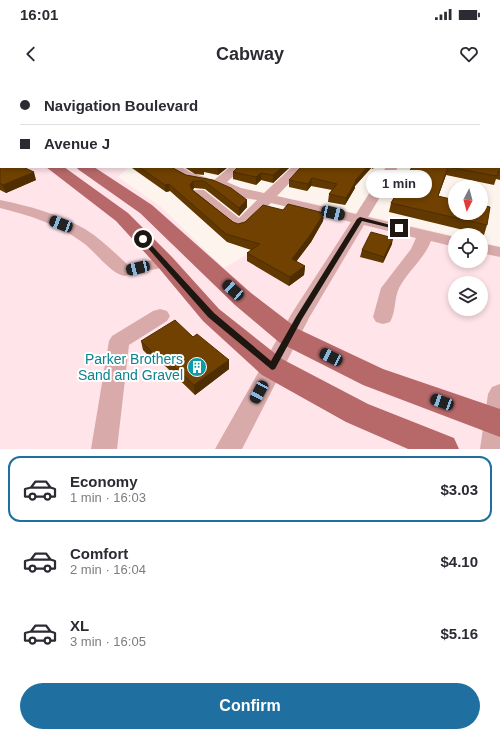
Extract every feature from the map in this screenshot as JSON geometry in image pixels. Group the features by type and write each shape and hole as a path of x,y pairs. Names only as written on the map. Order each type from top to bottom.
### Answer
{"main road":[{"path":"55,168 122,217 165,262 211,315 272,367 357,413 443,449"},
{"path":"85,168 146,209 244,299 289,336 373,377 496,431"},
{"path":"165,262 193,253"}],"street":[{"path":"174,168 192,178 218,183 229,190 448,240"},
{"path":"218,183 237,168"},
{"path":"199,193 239,226 298,168"},
{"path":"228,449 289,336 391,168"},
{"path":"0,204 25,210 61,224 87,237 124,271 165,262"},
{"path":"383,317 390,288 419,250 425,235"},
{"path":"488,249 500,252"},
{"path":"104,449 119,341 160,316"},
{"path":"496,431 500,394"}],"shaded area":[{"path":"0,168 128,168 118,177 160,206 224,268 249,253 295,199 448,234 448,268 488,268 488,244 500,247 500,449 0,449"}],"building":[{"path":"0,168 25,168 34,172 3,185 0,183"},
{"path":"140,168 173,168 186,175 213,180 231,188 247,200 239,208 204,181 193,181 190,185 192,190 233,222 238,224 245,222 263,205 283,210 288,204 324,213 311,234 292,259 305,266 290,277 247,253 260,244 226,234 169,184 165,185"},
{"path":"237,168 282,168 273,175 261,173 256,177 233,172"},
{"path":"300,168 366,168 355,181 346,198 329,194 337,184 312,178 308,184 289,180"},
{"path":"411,168 448,168 438,196 448,198 448,216 391,203"},
{"path":"453,168 500,168 497,176"},
{"path":"488,207 490,207 488,219"},
{"path":"465,220 488,220 487,225"},
{"path":"371,232 393,238 384,257 362,250"},
{"path":"175,320 193,337 197,334 229,360 194,385 159,353 155,355 141,341"}],"place":[{"name":"Parker Brothers Sand and Gravel","path":"197,367"}],"route":[{"path":"143,239 211,315 272,367 299,318 360,219 399,228"}]}
